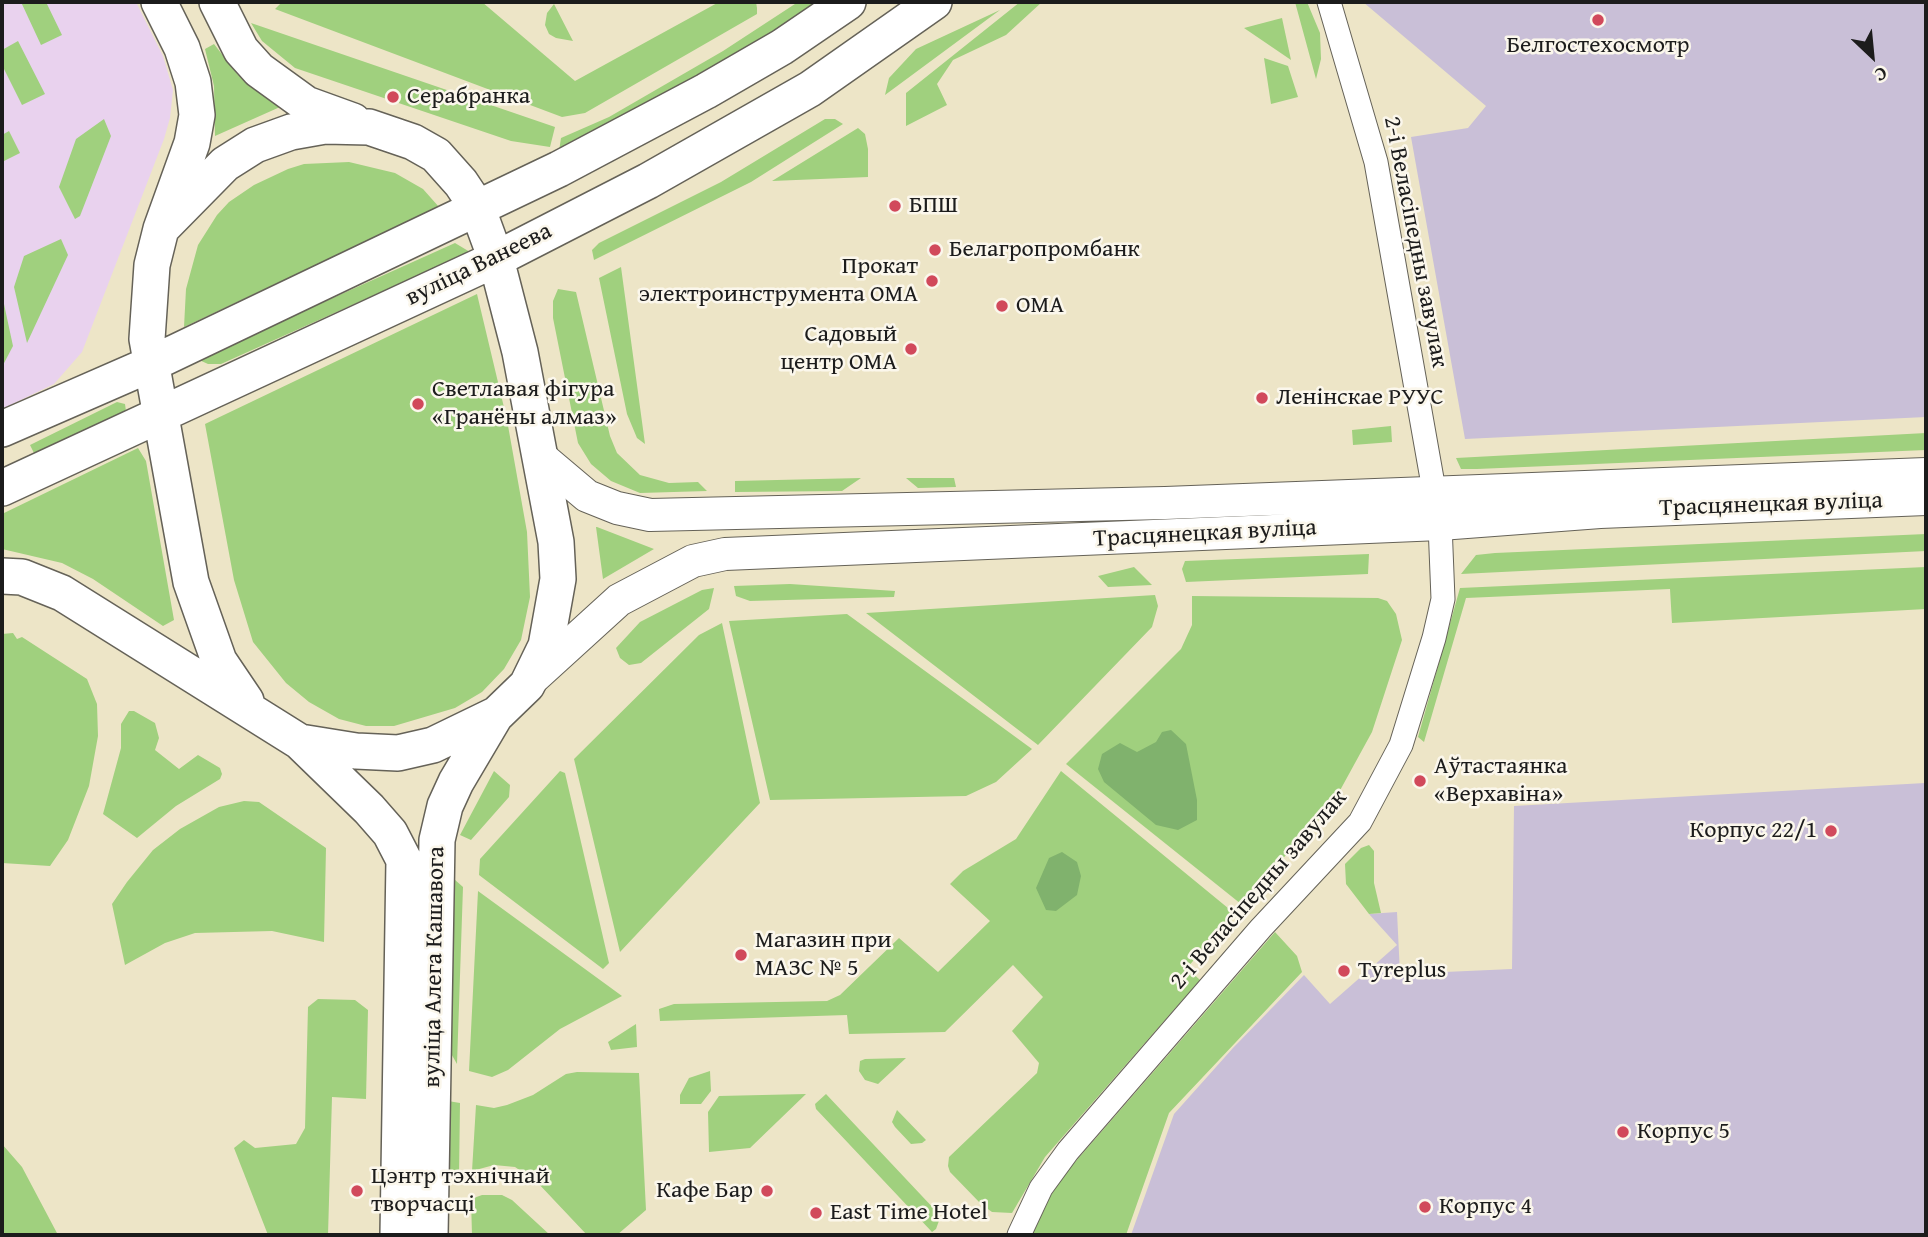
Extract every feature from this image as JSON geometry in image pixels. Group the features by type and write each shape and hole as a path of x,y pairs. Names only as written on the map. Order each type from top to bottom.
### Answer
{"main road":[{"path":"159,2 182,48 193,82 197,115 192,143 161,229 147,299 147,338 191,582 219,662 255,712"},
{"path":"2,576 22,577 62,593 300,741 356,751 398,752 433,746 497,713 527,685 546,646 558,579 556,542 542,458 496,259 477,207 461,183 436,155 413,142 306,104 259,70 241,50 217,2"},
{"path":"2,429 151,364 569,163 706,91 782,47 848,2"},
{"name":"вуліца Ванеева","path":"2,488 496,259 728,138 853,61 934,2"},
{"path":"161,229 225,164 256,145 291,132 325,126 369,127"},
{"name":"Трасцянецкая вуліца","path":"542,458 587,496 617,508 650,515 1165,503 1926,474"},
{"name":"Трасцянецкая вуліца","path":"527,685 619,600 661,575 704,558 725,554 1440,524 1600,512 1926,499"},
{"path":"1165,503 1168,536"},
{"name":"вуліца Алега Кашавога","path":"430,1235 437,840 444,806 497,713"},
{"name":"вуліца Алега Кашавога","path":"300,741 390,833 404,860 398,1235"}],"street":[{"name":"2-і Веласіпедны завулак","path":"1019,1235 1041,1188 1068,1151 1254,936 1360,822 1383,782 1405,734 1434,638 1443,599 1440,524 1376,162 1329,2"}],"shaded area":[{"path":"2,2 136,2 163,56 173,90 170,118 164,139 82,352 54,384 2,409"},
{"path":"1363,2 1926,2 1926,417 1465,439 1411,137 1468,128 1486,106"},
{"path":"1926,761 1926,1235 1131,1235 1174,1114 1233,1048 1304,975 1330,1004 1397,945 1369,914 1397,912 1400,974 1512,969 1514,806 1925,783"}],"green space":[{"path":"21,2 46,2 62,35 41,45"},
{"path":"282,2 482,2 575,81 719,2 756,2 757,14 585,113 562,117 275,9"},
{"path":"798,2 820,2 752,48 559,151 561,138 609,117 723,51"},
{"path":"1020,2 1042,2 1006,35 953,60 937,84 947,105 906,126 906,93"},
{"path":"1295,2 1307,2 1320,33 1321,59 1316,79"},
{"path":"554,4 573,41 549,34 545,25 547,13"},
{"path":"1000,10 885,95 889,78 916,49"},
{"path":"1282,18 1291,60 1244,28"},
{"path":"251,23 555,127 550,147 511,141 295,68 262,41"},
{"path":"18,41 45,94 22,105 2,65 2,50"},
{"path":"214,44 238,75 280,107 215,136 214,86 205,49"},
{"path":"1264,58 1288,66 1298,97 1271,104"},
{"path":"104,119 111,136 80,216 75,219 59,187 76,139"},
{"path":"825,119 835,119 843,124 751,182 594,260 592,250 599,243 721,182"},
{"path":"858,128 865,134 868,177 772,181"},
{"path":"9,131 20,153 2,162 2,135"},
{"path":"349,162 395,173 423,189 439,207 184,327 186,289 198,245 217,215 229,202 254,185 288,169 304,164"},
{"path":"61,239 68,255 27,343 14,287 24,256"},
{"path":"455,243 470,252 221,364 208,364 197,359"},
{"path":"621,267 645,444 637,438 627,414 599,278"},
{"path":"558,289 576,292 610,436 617,453 640,475 669,483 698,482 707,491 640,493 611,481 591,464 578,443 553,318 553,301"},
{"path":"477,294 507,420 527,532 530,597 521,640 504,669 482,692 455,708 394,726 366,726 339,719 309,702 286,683 253,642 234,580 205,424"},
{"path":"4,304 13,346 2,367 2,313"},
{"path":"117,402 125,404 126,411 35,455 30,445"},
{"path":"1391,426 1392,442 1353,445 1352,430"},
{"path":"1926,433 1926,450 1477,469 1461,469 1456,458"},
{"path":"138,448 146,461 174,620 163,626 93,579 62,563 2,549 2,514"},
{"path":"861,478 842,491 735,492 735,481"},
{"path":"906,478 954,478 956,487 918,488"},
{"path":"597,527 654,549 603,579"},
{"path":"1926,534 1926,551 1461,574 1476,555 1495,553"},
{"path":"1369,554 1368,574 1186,582 1182,569 1185,561"},
{"path":"1134,567 1152,585 1108,587 1098,576"},
{"path":"1926,567 1926,609 1672,623 1670,589 1466,598 1424,742 1418,737 1460,588"},
{"path":"790,584 895,591 894,597 750,601 736,596 734,586"},
{"path":"714,588 709,609 641,663 629,665 620,658 616,648 640,622 702,590"},
{"path":"1155,595 1158,606 1152,627 1038,745 866,613"},
{"path":"1192,596 1378,598 1387,601 1396,614 1402,640 1372,732 1332,805 1241,904 1066,764 1181,649 1192,625"},
{"path":"847,614 1032,749 996,782 966,796 770,800 729,621"},
{"path":"722,623 760,803 620,952 574,759 699,635"},
{"path":"13,633 17,639 22,637 87,679 97,704 98,736 89,786 68,840 50,866 2,863 2,634"},
{"path":"129,711 155,723 159,738 155,750 179,769 198,755 220,768 222,774 220,779 176,806 137,838 103,814 121,748 121,724"},
{"path":"1171,730 1186,744 1197,800 1197,820 1178,830 1156,825 1104,782 1098,769 1102,754 1120,743 1137,752 1156,742 1162,732"},
{"path":"494,771 510,785 509,797 471,840 460,835"},
{"path":"560,771 565,773 609,963 603,969 479,875 480,859"},
{"path":"1061,771 1234,913 1187,968 1200,980 1045,1157 1012,1213 992,1212 981,1204 950,1172 948,1166 949,1157 1037,1073 1039,1063 1012,1031 1043,997 1013,965 945,1032 849,1034 847,1015 660,1021 659,1009 674,1004 827,1001 840,995 899,938 938,972 990,921 950,884 963,871 1016,839"},
{"path":"244,801 259,802 326,848 324,942 272,931 195,933 165,943 125,965 112,904 127,882 153,850 180,829 219,807"},
{"path":"1369,845 1374,851 1374,883 1381,913 1369,914 1346,884 1345,864 1361,848"},
{"path":"1062,852 1077,862 1081,876 1077,895 1056,911 1046,910 1036,888 1049,858"},
{"path":"454,879 463,887 457,1064 449,1050"},
{"path":"478,891 622,996 560,1029 508,1070 492,1077 469,1071"},
{"path":"1275,932 1297,956 1302,972 1169,1113 1126,1235 1032,1235 1051,1195 1069,1169"},
{"path":"318,999 355,1000 368,1010 366,1099 332,1097 328,1235 268,1235 234,1148 244,1140 255,1148 296,1144 305,1128 308,1007"},
{"path":"636,1024 637,1047 611,1050 608,1042"},
{"path":"906,1058 878,1084 865,1080 859,1071 860,1061 865,1059"},
{"path":"710,1071 711,1091 701,1104 680,1104 680,1095 689,1078"},
{"path":"639,1073 646,1210 617,1235 587,1235 536,1181 515,1167 494,1165 472,1171 476,1105 494,1108 507,1105 533,1095 566,1074"},
{"path":"806,1094 750,1148 709,1152 708,1112 719,1096"},
{"path":"826,1094 937,1212 940,1218 936,1229 932,1232 816,1109 815,1104"},
{"path":"448,1101 460,1103 459,1177 446,1172"},
{"path":"897,1110 926,1140 911,1144 892,1122"},
{"path":"2,1144 22,1167 58,1235 2,1235"},
{"path":"482,1195 502,1195 512,1200 550,1235 472,1235 471,1199"}],"place":[{"name":"Белгостехосмотр","path":"1598,20"},
{"name":"Серабранка","path":"393,97"},
{"name":"БПШ","path":"895,206"},
{"name":"Белагропромбанк","path":"935,250"},
{"name":"Прокат электроинструмента ОМА","path":"932,281"},
{"name":"ОМА","path":"1002,306"},
{"name":"Садовый центр ОМА","path":"911,349"},
{"name":"Ленінскае РУУС","path":"1262,398"},
{"name":"Светлавая фігура «Гранёны алмаз»","path":"418,404"},
{"name":"Аўтастаянка «Верхавіна»","path":"1420,781"},
{"name":"Корпус 22/1","path":"1831,831"},
{"name":"Магазин при МАЗС № 5","path":"741,955"},
{"name":"Tyreplus","path":"1344,971"},
{"name":"Корпус 5","path":"1623,1132"},
{"name":"Цэнтр тэхнічнай творчасці","path":"357,1191"},
{"name":"Кафе Бар","path":"767,1191"},
{"name":"Корпус 4","path":"1425,1207"},
{"name":"East Time Hotel","path":"816,1213"}]}
